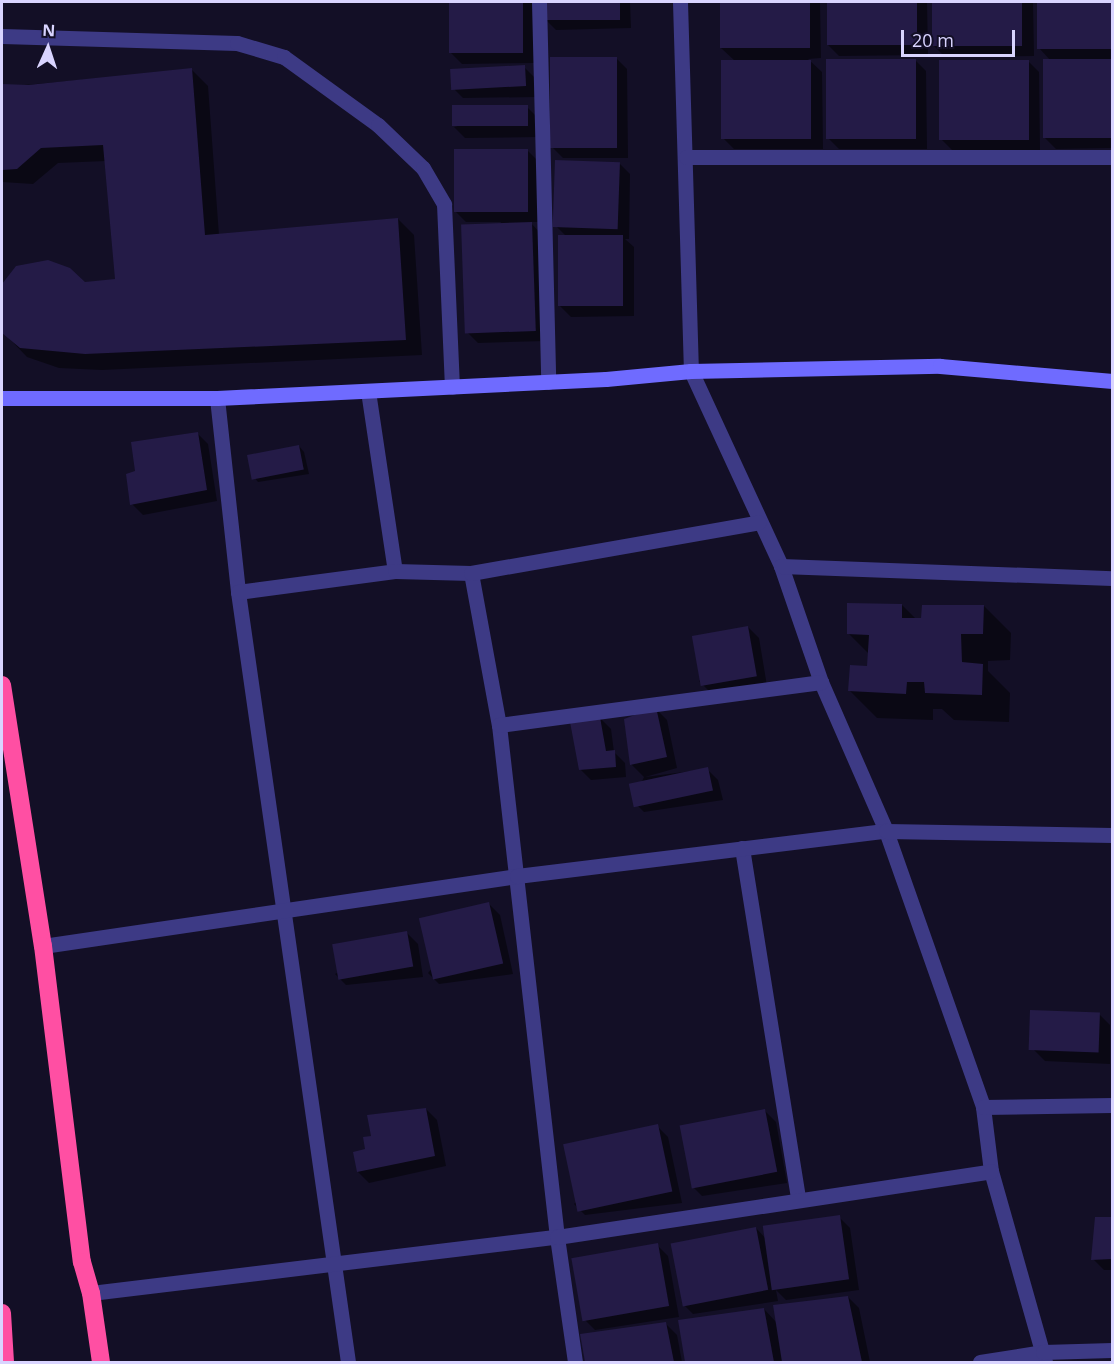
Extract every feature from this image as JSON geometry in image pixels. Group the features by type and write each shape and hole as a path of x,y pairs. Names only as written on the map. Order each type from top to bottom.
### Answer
{"highway":[{"path":"2,685 43,946 82,1262 91,1293 101,1362"},
{"path":"2,1313 5,1362"}],"street":[{"path":"539,2 548,382"},
{"path":"680,2 691,371 781,566 821,681 886,831 983,1107 991,1171 1044,1357"},
{"path":"2,36 237,43 284,57 378,125 423,168 444,204 452,387"},
{"path":"686,157 1113,157"},
{"path":"2,398 217,398 548,382 691,371 940,366 1113,381"},
{"path":"368,391 396,571"},
{"path":"217,398 238,591 348,1362"},
{"path":"238,591 396,571 471,573 759,522"},
{"path":"781,566 1113,578"},
{"path":"471,573 499,725 557,1237 575,1362"},
{"path":"499,725 821,681"},
{"path":"43,946 517,876 886,831 1113,835"},
{"path":"742,848 798,1197"},
{"path":"983,1107 1113,1105"},
{"path":"91,1293 333,1262 557,1237 798,1197 991,1171"},
{"path":"980,1362 1113,1350"}],"building":[{"path":"449,2 523,2 523,53 449,53"},
{"path":"543,2 620,2 620,20 543,20"},
{"path":"720,2 810,2 810,48 720,48"},
{"path":"827,2 917,2 917,45 827,45"},
{"path":"932,2 1022,2 1022,46 932,46"},
{"path":"1037,2 1112,2 1112,49 1037,49"},
{"path":"550,57 617,57 617,148 550,148"},
{"path":"826,59 916,59 916,139 826,139"},
{"path":"1043,59 1112,59 1112,138 1043,138"},
{"path":"721,60 811,60 811,139 721,139"},
{"path":"939,60 1029,60 1029,140 939,140"},
{"path":"525,65 526,86 451,90 450,69"},
{"path":"192,68 205,235 398,218 406,340 85,354 20,348 2,333 2,284 16,266 48,260 70,268 85,282 115,279 103,145 41,148 17,169 2,170 2,84 28,85"},
{"path":"452,105 528,105 528,126 452,126"},
{"path":"454,149 528,149 528,212 454,212"},
{"path":"555,160 620,162 618,229 553,227"},
{"path":"532,222 536,331 465,333 461,224"},
{"path":"558,235 623,235 623,306 558,306"},
{"path":"198,432 207,490 130,505 126,474 135,471 131,442"},
{"path":"299,445 304,470 252,480 247,455"},
{"path":"847,603 902,604 902,618 921,618 922,605 984,605 983,634 961,634 962,662 983,664 982,695 925,693 924,682 907,682 906,694 848,691 850,665 867,666 869,635 847,634"},
{"path":"748,626 757,676 701,686 692,636"},
{"path":"656,707 667,757 630,765 624,719"},
{"path":"600,717 606,751 615,750 616,767 579,770 570,722"},
{"path":"708,767 713,790 634,807 629,784"},
{"path":"489,902 503,963 433,980 419,918"},
{"path":"407,931 413,966 338,980 332,944"},
{"path":"1030,1010 1100,1012 1099,1052 1029,1050"},
{"path":"426,1108 435,1156 357,1172 353,1152 365,1149 363,1137 371,1136 367,1115"},
{"path":"765,1109 777,1172 692,1188 680,1126"},
{"path":"658,1124 672,1191 577,1212 563,1144"},
{"path":"840,1215 849,1279 772,1290 763,1226"},
{"path":"1095,1217 1112,1217 1112,1259 1091,1260"},
{"path":"756,1227 768,1290 683,1306 671,1244"},
{"path":"658,1243 669,1306 582,1321 571,1258"},
{"path":"848,1296 862,1362 782,1362 773,1305"},
{"path":"764,1308 774,1362 685,1362 678,1320"},
{"path":"666,1322 674,1362 585,1362 580,1334"}]}
